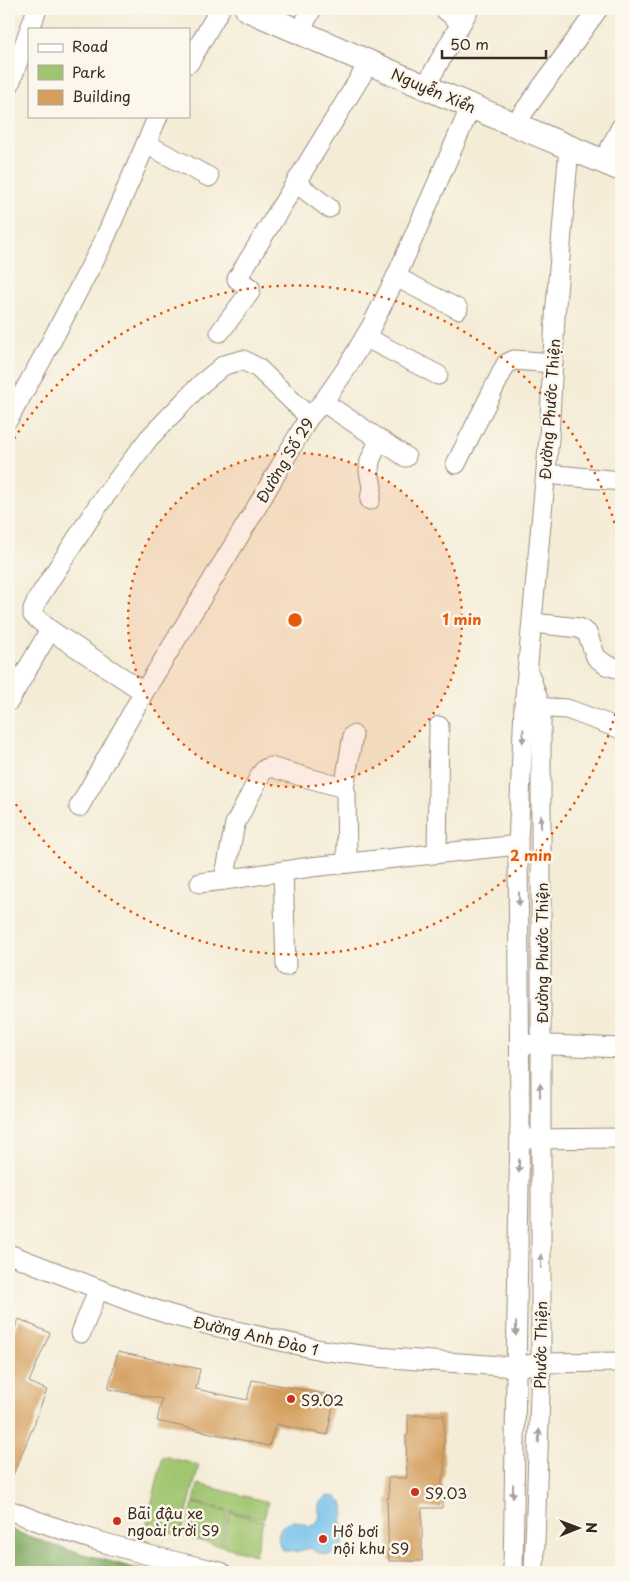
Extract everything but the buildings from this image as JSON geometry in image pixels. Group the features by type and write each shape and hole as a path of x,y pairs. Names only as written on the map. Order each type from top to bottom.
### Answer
{"main road":[{"name":"Nguyễn Xiển","path":"247,9 425,87 612,165"}],"street":[{"path":"30,28 37,9"},
{"path":"190,61 220,9"},
{"path":"300,31 312,9"},
{"path":"425,87 465,16 444,9"},
{"path":"515,124 598,9"},
{"path":"9,86 28,33"},
{"path":"220,332 250,292 250,288 237,279 369,63"},
{"name":"Đường Số 29","path":"79,807 144,692 252,515 309,417 323,402 365,337 396,277 471,106"},
{"path":"9,418 102,245 157,118"},
{"path":"612,165 621,127"},
{"path":"146,144 209,177"},
{"name":"Đường Phước Thiện","path":"540,1117 533,707 529,670 546,474 555,317 569,147"},
{"path":"296,183 329,208"},
{"path":"396,277 458,309"},
{"path":"365,337 438,375"},
{"path":"144,692 50,630 33,615 33,609 37,600 99,504 149,438 201,384 224,365 243,360 258,368 309,417"},
{"path":"456,464 506,364 514,360 553,363"},
{"path":"323,402 406,457"},
{"path":"370,500 372,488 369,471 370,461 379,440"},
{"path":"546,474 621,481"},
{"path":"533,622 579,628 587,633 596,658 606,665 621,669"},
{"path":"9,701 50,630"},
{"path":"533,707 567,709 621,730"},
{"name":"Đường Phước Thiện","path":"520,1118 518,845 533,707"},
{"path":"437,853 439,726"},
{"path":"347,863 346,794 344,788 353,735"},
{"path":"224,880 235,824 265,769 274,768 344,788"},
{"path":"200,883 347,863 518,845"},
{"path":"283,871 286,966"},
{"path":"520,1044 540,1054 621,1048"},
{"name":"Phước Thiện","path":"534,1572 541,1363 540,1117"},
{"name":"Phước Thiện","path":"512,1572 520,1118"},
{"path":"519,1139 621,1138"},
{"name":"Đường Anh Đào 1","path":"9,1254 140,1305 205,1324 321,1350 377,1357 515,1367 541,1363 621,1362"},
{"path":"81,1333 98,1290"},
{"path":"9,1510 96,1540 221,1572"}],"green space":[{"path":"163,1456 199,1465 181,1536 146,1527"},
{"path":"198,1484 268,1502 264,1519 194,1502"},
{"path":"193,1503 228,1512 220,1546 185,1537"},
{"path":"230,1512 263,1521 255,1555 222,1546"},
{"path":"9,1529 59,1547 148,1572 9,1572"}],"water":[{"path":"327,1496 336,1497 344,1505 344,1514 341,1520 344,1537 343,1544 339,1550 326,1554 318,1553 310,1548 295,1552 283,1550 278,1537 283,1525 292,1521 309,1526 315,1525 320,1517 319,1504"}],"place":[{"name":"S9.02","path":"291,1399"},
{"name":"S9.03","path":"415,1492"},
{"name":"Bãi đậu xe ngoài trời S9","path":"117,1521"},
{"name":"Hồ bơi nội khu S9","path":"323,1539"}]}
